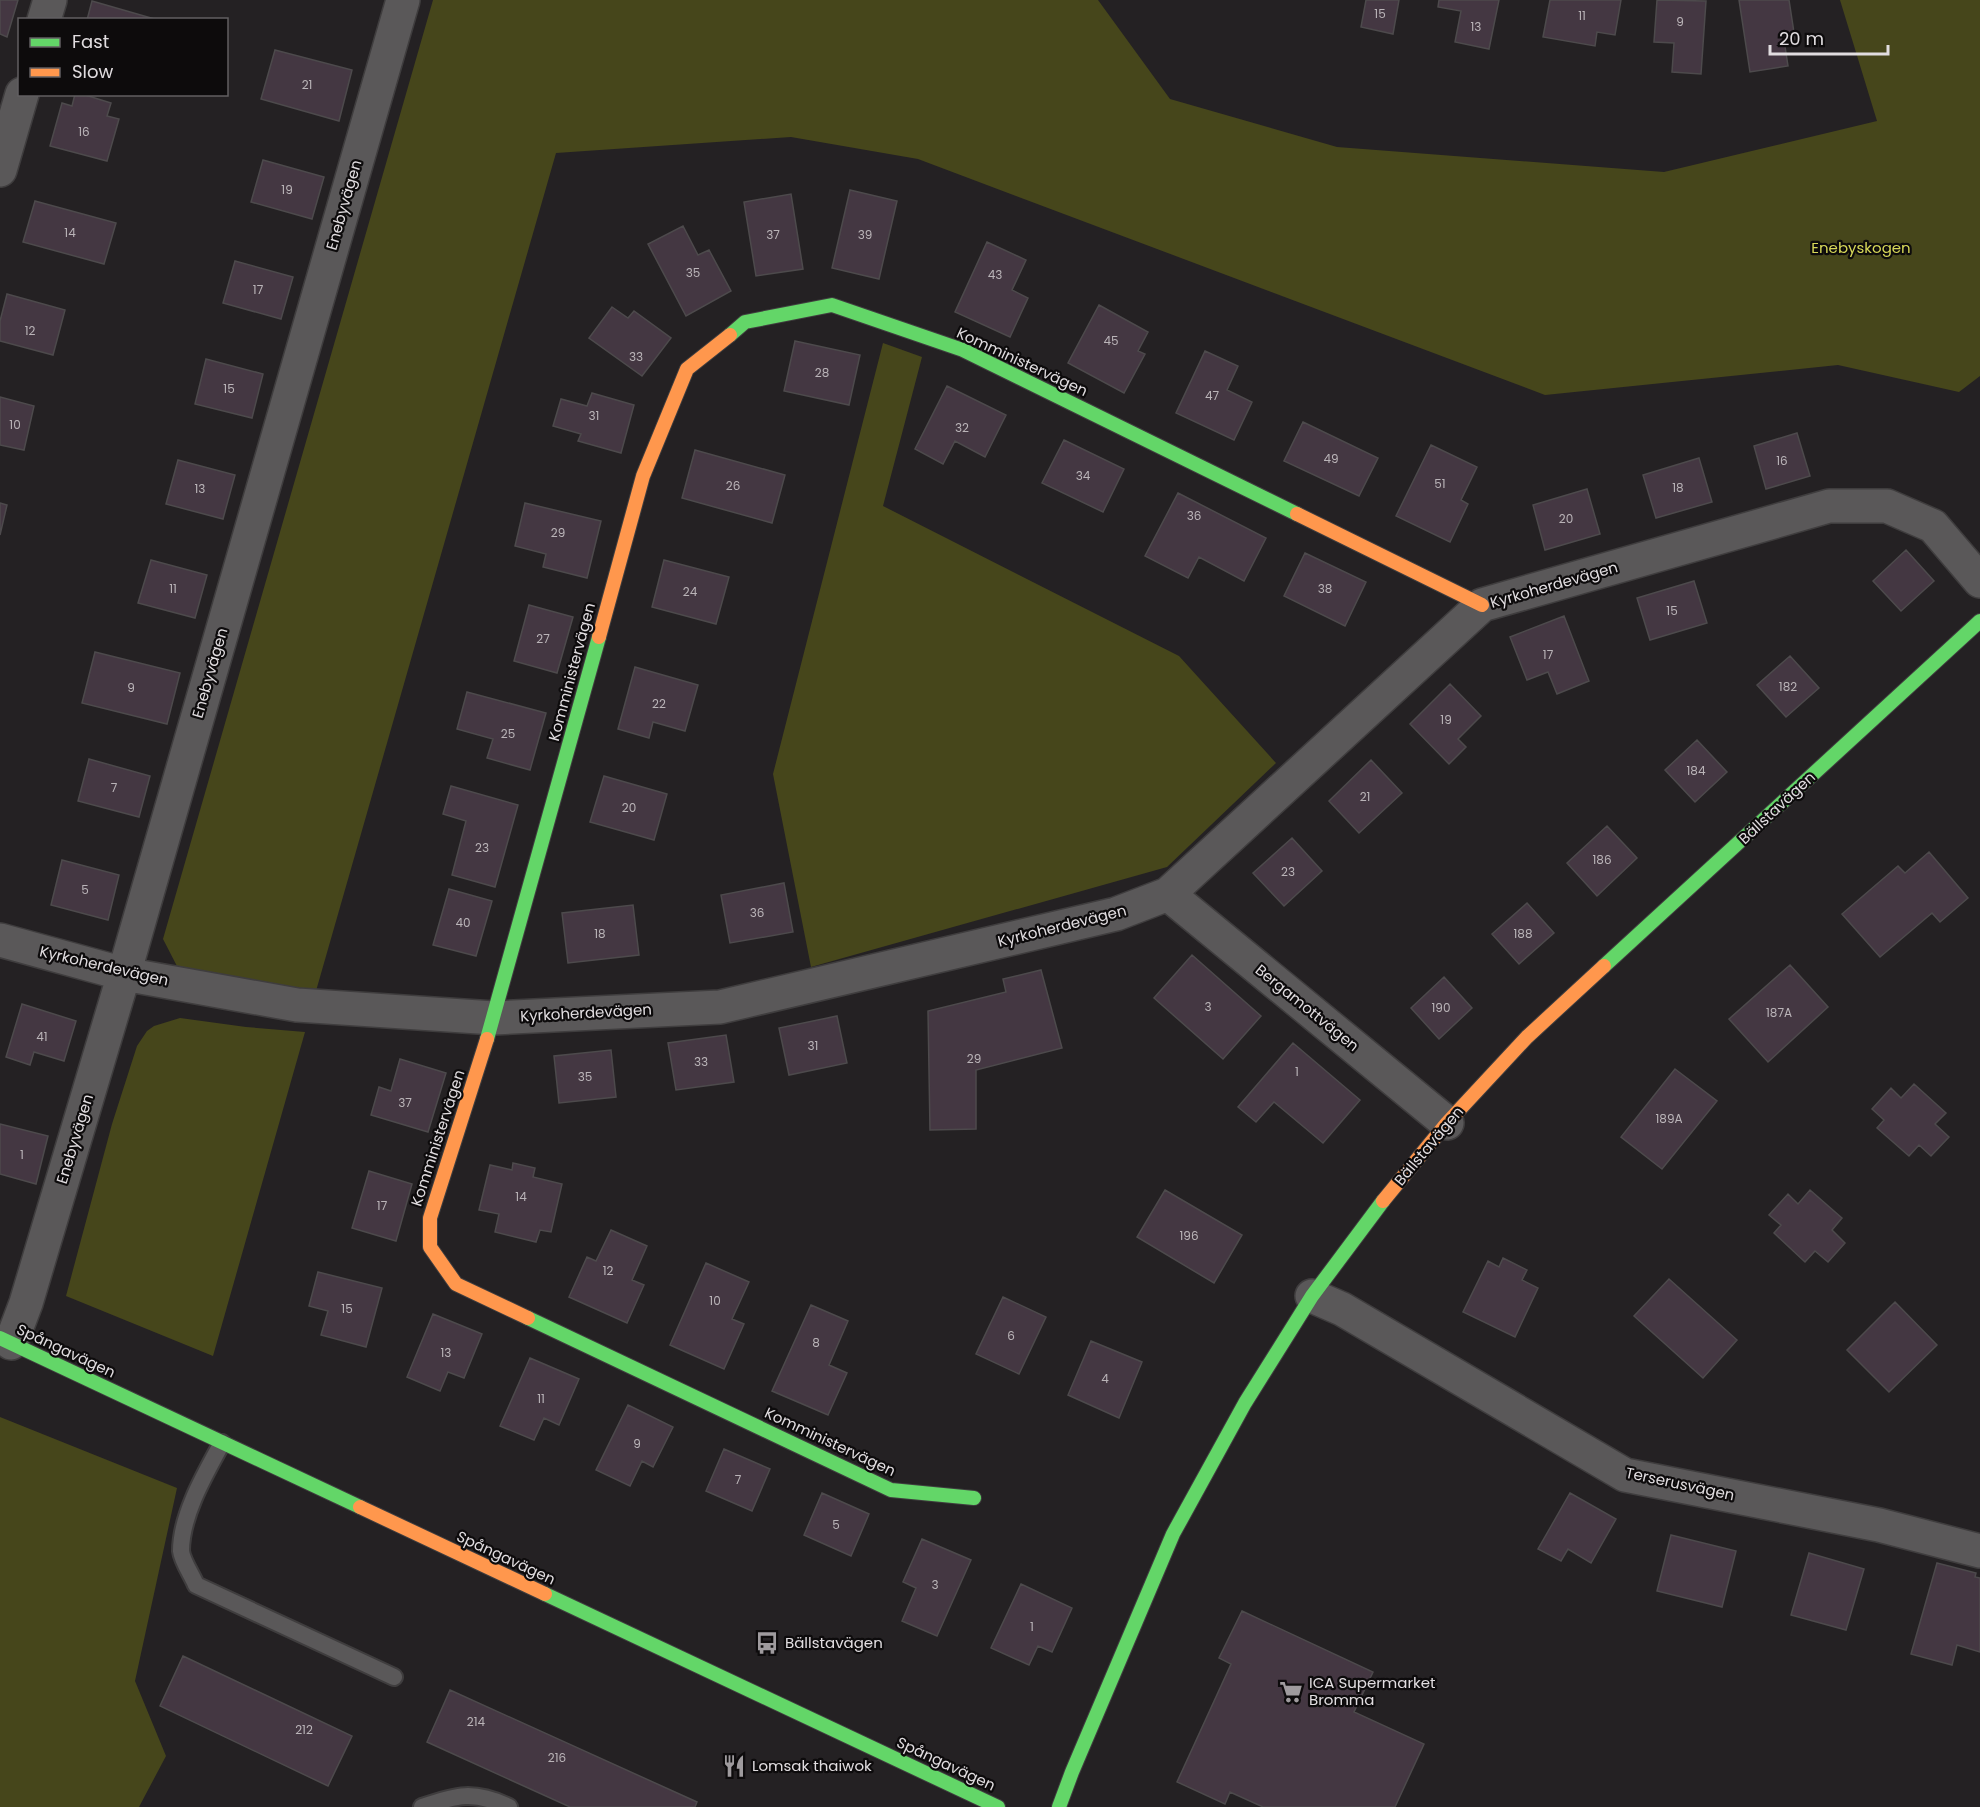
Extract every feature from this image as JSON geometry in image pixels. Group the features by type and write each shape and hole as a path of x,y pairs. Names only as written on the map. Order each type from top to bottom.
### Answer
{"street":[{"path":"45,18 50,0"},
{"name":"Enebyvägen","path":"5,1340 26,1303 124,974 403,0"},
{"path":"0,80 18,82"},
{"path":"0,170 21,96"},
{"name":"Komministervägen","path":"974,1498 891,1490 456,1284 430,1247 430,1218 494,1018 643,476 687,369 745,322 832,305 963,350 1482,605"},
{"name":"Kyrkoherdevägen","path":"0,940 124,974 297,1005 494,1018 720,1007 1116,914 1168,894 1482,605 1829,506 1887,506 1933,526 1980,581"},
{"name":"Bällstavägen","path":"1059,1807 1173,1534 1245,1403 1312,1296 1384,1199 1447,1123 1527,1037 1980,621"},
{"name":"Bergamottvägen","path":"1168,894 1447,1123"},
{"name":"Terserusvägen","path":"1312,1296 1342,1309 1625,1474 1879,1525 1980,1551"},
{"name":"Spångavägen","path":"5,1340 998,1807"}],"lane":[{"path":"222,1443 201,1483 185,1524 181,1553 196,1585 394,1677"},
{"path":"422,1807 450,1797 479,1795 509,1807"}],"green space":[{"name":"Enebyskogen","path":"433,0 1098,0 1170,99 1337,147 1664,172 1877,121 1840,0 1980,0 1980,376 1959,392 1838,365 1545,395 918,159 791,137 556,153 316,991 180,972 163,939"},
{"path":"883,343 922,357 883,506 1179,656 1276,763 1167,867 811,967 773,774"},
{"path":"180,1018 305,1032 213,1356 66,1296 112,1124 137,1046 147,1031 154,1026"},
{"path":"0,1417 177,1488 135,1681 166,1756 139,1807 0,1807"}],"building":[{"path":"0,0 18,0 7,37 0,34"},
{"path":"1366,0 1399,0 1393,34 1361,27"},
{"path":"1439,0 1499,0 1489,49 1455,42 1461,11 1438,7"},
{"path":"1550,0 1621,0 1615,35 1597,32 1595,46 1543,37"},
{"path":"1657,0 1706,1 1701,74 1672,72 1674,43 1654,42"},
{"path":"1739,0 1789,0 1795,39 1784,40 1788,66 1750,72"},
{"path":"92,1 151,18 88,18"},
{"path":"275,50 352,70 339,121 261,99"},
{"path":"74,96 88,96 111,103 107,116 119,119 107,161 50,146 62,103 72,106"},
{"path":"263,160 324,177 312,219 251,202"},
{"path":"850,190 897,201 879,279 832,268"},
{"path":"791,194 803,269 756,276 744,202"},
{"path":"35,201 116,223 104,264 23,242"},
{"path":"683,226 698,255 709,250 731,291 686,316 648,244"},
{"path":"987,242 1026,260 1012,290 1028,298 1010,337 955,312"},
{"path":"235,261 293,277 281,319 223,303"},
{"path":"7,294 65,310 53,355 0,341 0,321"},
{"path":"1099,305 1148,332 1138,351 1145,354 1124,393 1068,363"},
{"path":"612,307 628,318 634,311 671,338 642,376 589,338"},
{"path":"795,341 860,355 849,405 784,391"},
{"path":"1205,351 1238,366 1227,390 1252,402 1234,440 1176,413"},
{"path":"206,359 263,374 252,418 195,404"},
{"path":"947,386 1006,415 985,457 955,441 943,464 915,449"},
{"path":"592,393 634,405 621,453 578,441 581,434 553,426 561,399 587,406"},
{"path":"0,397 34,406 24,450 0,445"},
{"path":"1303,422 1378,458 1359,496 1284,461"},
{"path":"1797,433 1810,476 1766,489 1754,446"},
{"path":"1064,440 1124,469 1103,512 1042,483"},
{"path":"1431,445 1477,467 1461,500 1468,504 1450,542 1396,516"},
{"path":"695,450 785,475 772,523 682,498"},
{"path":"1699,458 1712,502 1656,518 1643,475"},
{"path":"178,460 235,475 223,519 166,504"},
{"path":"1587,489 1600,534 1545,550 1533,505"},
{"path":"1178,493 1266,538 1244,581 1199,557 1188,578 1145,556"},
{"path":"0,503 7,505 0,535"},
{"path":"525,503 601,521 587,578 543,567 546,554 515,546"},
{"path":"1906,550 1934,581 1901,611 1873,581"},
{"path":"1305,553 1366,582 1345,626 1284,596"},
{"path":"151,560 207,575 195,618 138,603"},
{"path":"664,560 729,577 716,624 652,607"},
{"path":"1694,581 1707,623 1650,640 1637,598"},
{"path":"529,605 573,617 557,673 514,661"},
{"path":"1564,616 1589,681 1557,694 1548,672 1527,680 1510,637"},
{"path":"95,652 180,673 167,724 82,703"},
{"path":"1790,656 1819,688 1786,717 1757,685"},
{"path":"635,667 698,685 685,731 653,722 649,738 618,729"},
{"path":"1450,684 1481,716 1458,739 1466,747 1449,764 1410,724"},
{"path":"467,692 546,713 530,770 487,758 493,739 457,729"},
{"path":"1697,740 1727,772 1695,802 1665,770"},
{"path":"89,759 150,776 139,817 78,801"},
{"path":"1371,760 1402,793 1359,833 1329,801"},
{"path":"604,776 667,794 654,840 590,822"},
{"path":"451,786 518,805 495,887 452,875 466,821 443,814"},
{"path":"1607,826 1637,858 1597,896 1567,863"},
{"path":"1292,838 1322,871 1284,906 1253,873"},
{"path":"1929,852 1968,898 1940,922 1932,913 1880,957 1842,914 1898,866 1905,873"},
{"path":"62,860 119,875 108,920 51,905"},
{"path":"784,883 793,932 730,943 721,895"},
{"path":"449,889 492,901 476,956 433,945"},
{"path":"1527,903 1554,933 1519,964 1492,934"},
{"path":"633,905 639,955 568,963 562,913"},
{"path":"1192,955 1261,1016 1223,1059 1154,998"},
{"path":"1790,965 1828,1007 1768,1062 1729,1019"},
{"path":"1041,970 1062,1048 976,1070 976,1129 930,1130 928,1011 1006,992 1003,979"},
{"path":"1444,977 1472,1008 1439,1039 1411,1008"},
{"path":"22,1004 76,1021 64,1061 34,1052 30,1065 6,1057"},
{"path":"837,1016 847,1063 789,1075 779,1028"},
{"path":"726,1035 734,1082 676,1090 668,1043"},
{"path":"1293,1043 1360,1100 1323,1143 1274,1102 1256,1122 1238,1107"},
{"path":"611,1050 616,1097 559,1103 554,1056"},
{"path":"400,1059 446,1073 428,1132 371,1115 379,1087 391,1091"},
{"path":"1675,1069 1717,1101 1662,1169 1621,1137"},
{"path":"1914,1084 1946,1113 1935,1124 1949,1137 1931,1156 1919,1145 1909,1156 1877,1128 1884,1120 1872,1109 1891,1088 1901,1098"},
{"path":"0,1124 48,1136 36,1184 0,1174"},
{"path":"513,1163 535,1168 533,1177 562,1184 551,1232 540,1230 536,1242 495,1232 499,1214 479,1210 490,1165 512,1170"},
{"path":"369,1171 412,1184 396,1241 352,1228"},
{"path":"1165,1190 1242,1235 1214,1283 1137,1237"},
{"path":"1810,1190 1842,1218 1832,1230 1845,1243 1828,1262 1815,1251 1805,1262 1774,1233 1781,1225 1769,1215 1788,1194 1798,1204"},
{"path":"611,1230 647,1246 632,1280 644,1285 627,1323 569,1297 587,1257 596,1261"},
{"path":"1503,1258 1527,1270 1522,1280 1538,1288 1515,1337 1463,1312 1488,1261 1499,1267"},
{"path":"706,1263 749,1282 732,1319 744,1324 724,1369 670,1345"},
{"path":"318,1272 382,1288 366,1347 321,1335 328,1311 309,1306"},
{"path":"1669,1279 1737,1340 1703,1378 1634,1316"},
{"path":"1003,1297 1046,1317 1019,1374 976,1354"},
{"path":"1895,1302 1937,1345 1889,1392 1847,1350"},
{"path":"811,1305 848,1321 829,1365 847,1373 828,1415 772,1391"},
{"path":"433,1314 482,1334 464,1378 448,1372 440,1391 407,1377"},
{"path":"1091,1341 1142,1362 1119,1418 1068,1395"},
{"path":"530,1358 579,1379 559,1425 544,1418 534,1440 500,1426"},
{"path":"628,1405 673,1427 653,1467 642,1461 630,1486 596,1470"},
{"path":"724,1449 770,1469 752,1511 706,1491"},
{"path":"822,1493 869,1514 851,1556 804,1535"},
{"path":"1570,1493 1616,1519 1591,1563 1568,1549 1561,1561 1538,1549"},
{"path":"1671,1535 1736,1551 1722,1607 1657,1591"},
{"path":"922,1539 971,1560 937,1636 902,1621 916,1588 903,1582"},
{"path":"1809,1553 1864,1569 1846,1630 1791,1615"},
{"path":"1937,1563 1976,1573 1975,1577 1980,1578 1980,1652 1957,1645 1952,1665 1911,1654"},
{"path":"1021,1584 1072,1608 1052,1652 1038,1646 1029,1665 991,1648"},
{"name":"ICA Supermarket Bromma","path":"1242,1611 1373,1672 1354,1712 1424,1744 1395,1807 1263,1807 1230,1792 1225,1804 1177,1782 1231,1664 1219,1658"},
{"path":"183,1656 352,1736 328,1786 160,1706"},
{"path":"450,1690 697,1802 695,1807 570,1807 427,1742"}],"traffic: fast":[{"path":"730,335 745,322 832,305 963,350 1297,514"},
{"path":"1604,966 1980,621"},
{"path":"487,1039 599,637"},
{"path":"1059,1807 1173,1534 1245,1403 1312,1296 1383,1201"},
{"path":"528,1318 891,1490 974,1498"},
{"path":"0,1338 360,1507"},
{"path":"545,1594 998,1807"}],"traffic: slow":[{"path":"599,637 643,476 687,369 730,335"},
{"path":"1297,514 1482,605"},
{"path":"1383,1201 1447,1123 1527,1037 1604,966"},
{"path":"487,1039 430,1218 430,1247 456,1284 528,1318"},
{"path":"360,1507 545,1594"}],"place":[{"name":"Bällstavägen","path":"767,1643"},
{"name":"ICA Supermarket Bromma","path":"1291,1692"},
{"name":"Lomsak thaiwok","path":"734,1766"}]}
